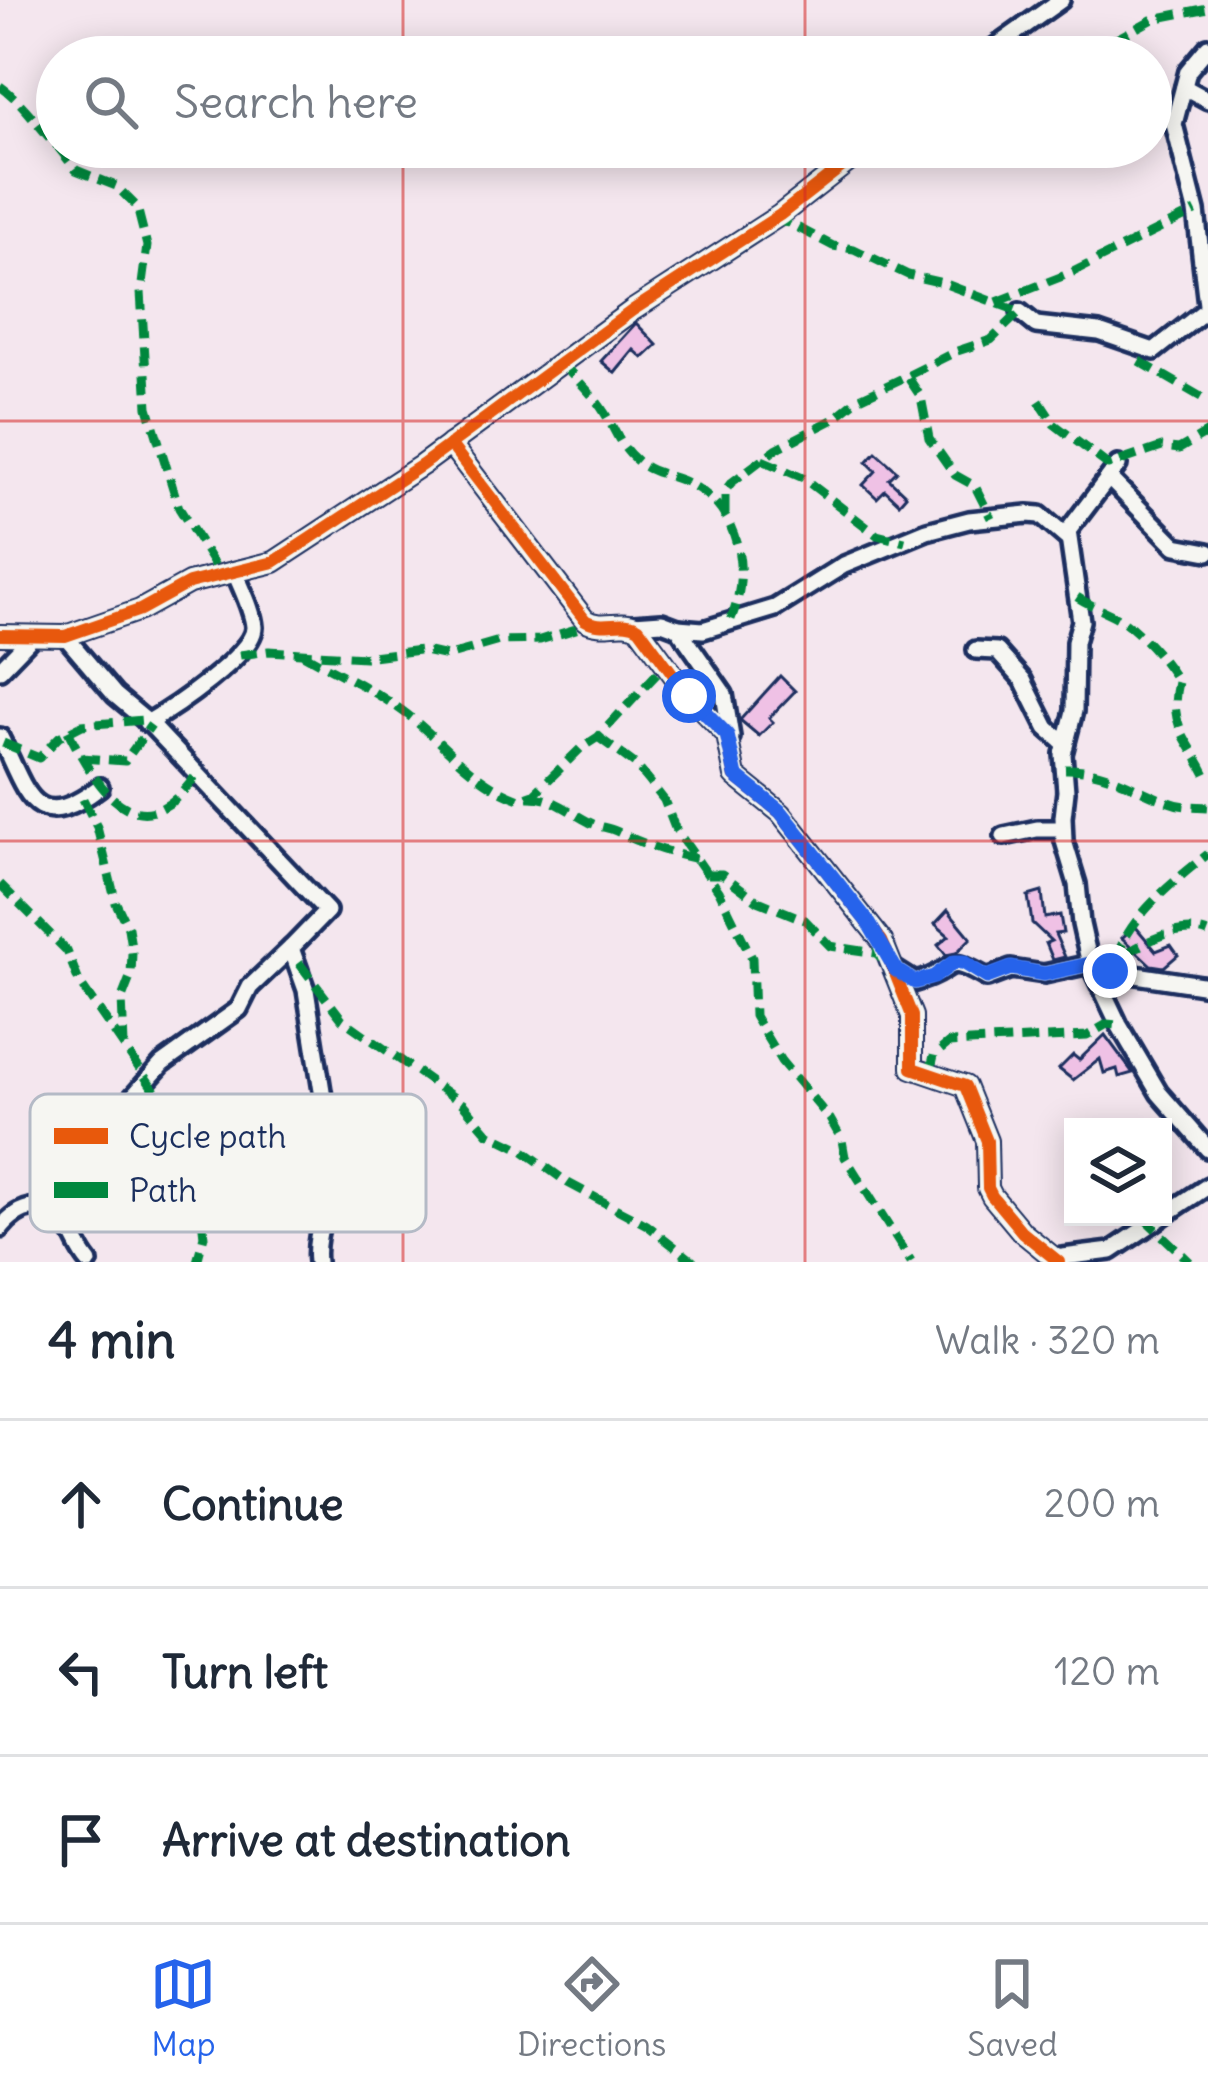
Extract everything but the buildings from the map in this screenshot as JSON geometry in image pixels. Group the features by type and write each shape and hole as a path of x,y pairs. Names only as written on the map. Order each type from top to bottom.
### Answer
{"street":[{"path":"1010,36 1061,0"},
{"path":"1021,312 1036,325 1099,332 1154,351 1207,312 1201,244 1174,124 1188,71 1208,47"},
{"path":"1184,86 1208,100"},
{"path":"0,635 65,636 140,610 189,583 274,562 450,444 633,310 780,214 840,168"},
{"path":"1190,188 1208,182"},
{"path":"450,444 585,620 601,626 662,622 703,630 776,608 844,565 944,525 1040,515 1068,539"},
{"path":"1208,552 1176,546 1114,472 1071,524 1068,539 1081,621 1075,642 1075,712 1064,742 1063,829 1090,964 1159,1093 1208,1149"},
{"path":"147,723 189,699 195,688 240,655 252,638 254,626 236,572"},
{"path":"634,624 732,746"},
{"path":"678,628 724,694 736,776 781,812 868,922 896,970 912,1016 912,1068 964,1086 987,1141 988,1188 1022,1232 1057,1260 1111,1251 1149,1226"},
{"path":"65,636 115,695 327,911 250,987 239,1009 162,1064 134,1094"},
{"path":"0,670 31,638"},
{"path":"976,650 997,651 1022,680 1047,728 1064,742"},
{"path":"0,737 31,802 46,809 67,808 100,787"},
{"path":"1004,836 1063,829"},
{"path":"291,948 306,990 323,1094"},
{"path":"896,970 915,982 934,977 954,962 963,962 987,977 1011,968 1044,974 1090,964 1208,986"},
{"path":"1172,1211 1208,1186"},
{"path":"0,1228 15,1210 30,1207"},
{"path":"69,1232 89,1262"},
{"path":"317,1262 320,1232"}],"marked path":[{"path":"1122,36 1153,19 1208,8"},
{"path":"0,86 36,122"},
{"path":"74,168 116,186 137,207 147,246 141,292 148,407 179,508 222,577"},
{"path":"997,302 1073,272 1196,211"},
{"path":"772,220 789,223 833,246 854,249 908,275 1020,312 991,340 907,376"},
{"path":"1139,361 1208,401"},
{"path":"561,362 600,405 640,464 686,482 718,506 729,523 740,560 731,619"},
{"path":"725,514 725,491 731,483 858,399 907,376 921,397 929,438 955,475 975,486 991,518"},
{"path":"1039,401 1054,424 1108,465 1162,447 1179,449 1208,432"},
{"path":"762,460 803,478 877,535 905,542"},
{"path":"1077,597 1123,621 1166,665 1178,682 1178,723 1208,779"},
{"path":"240,655 269,651 365,657 420,650 447,656 499,641 540,640 592,624"},
{"path":"303,654 394,705 474,773 520,799 534,794 598,737 664,666"},
{"path":"3,743 39,758 59,737 82,725 144,720"},
{"path":"81,758 125,761 151,725"},
{"path":"68,731 107,792 122,806 139,812 157,810 176,799 196,775"},
{"path":"598,737 635,764 664,800 675,828 719,891 752,958 754,1016 781,1061 830,1119 845,1157 911,1262"},
{"path":"1065,769 1106,776 1174,804 1208,807"},
{"path":"528,797 553,802 592,824 656,848 698,859"},
{"path":"83,799 97,827 116,903 128,928 132,953 131,975 122,998 124,1046"},
{"path":"1116,960 1141,915 1208,854"},
{"path":"708,874 722,874 758,901 805,920 830,946 876,953 888,963"},
{"path":"0,884 67,951 79,982 157,1094"},
{"path":"1102,968 1167,934 1208,933"},
{"path":"299,963 342,1019 463,1104 488,1133 647,1225 694,1262"},
{"path":"930,1073 934,1055 949,1043 1087,1036 1107,1024 1119,1025"},
{"path":"1152,1226 1190,1262"},
{"path":"197,1262 204,1232"}],"cycle path":[{"path":"0,635 65,636 140,610 189,583 274,562 422,465 633,310 780,215 840,168"},
{"path":"450,444 585,620 639,628 689,696 727,735 735,776 781,813 882,941 912,1016 912,1068 965,1086 987,1141 992,1196 1022,1232 1059,1262"}],"route":[{"path":"689,696 727,735 731,762 743,786 781,812 907,979 934,977 954,962 963,962 987,977 1011,968 1044,974 1090,964 1110,971"}]}
